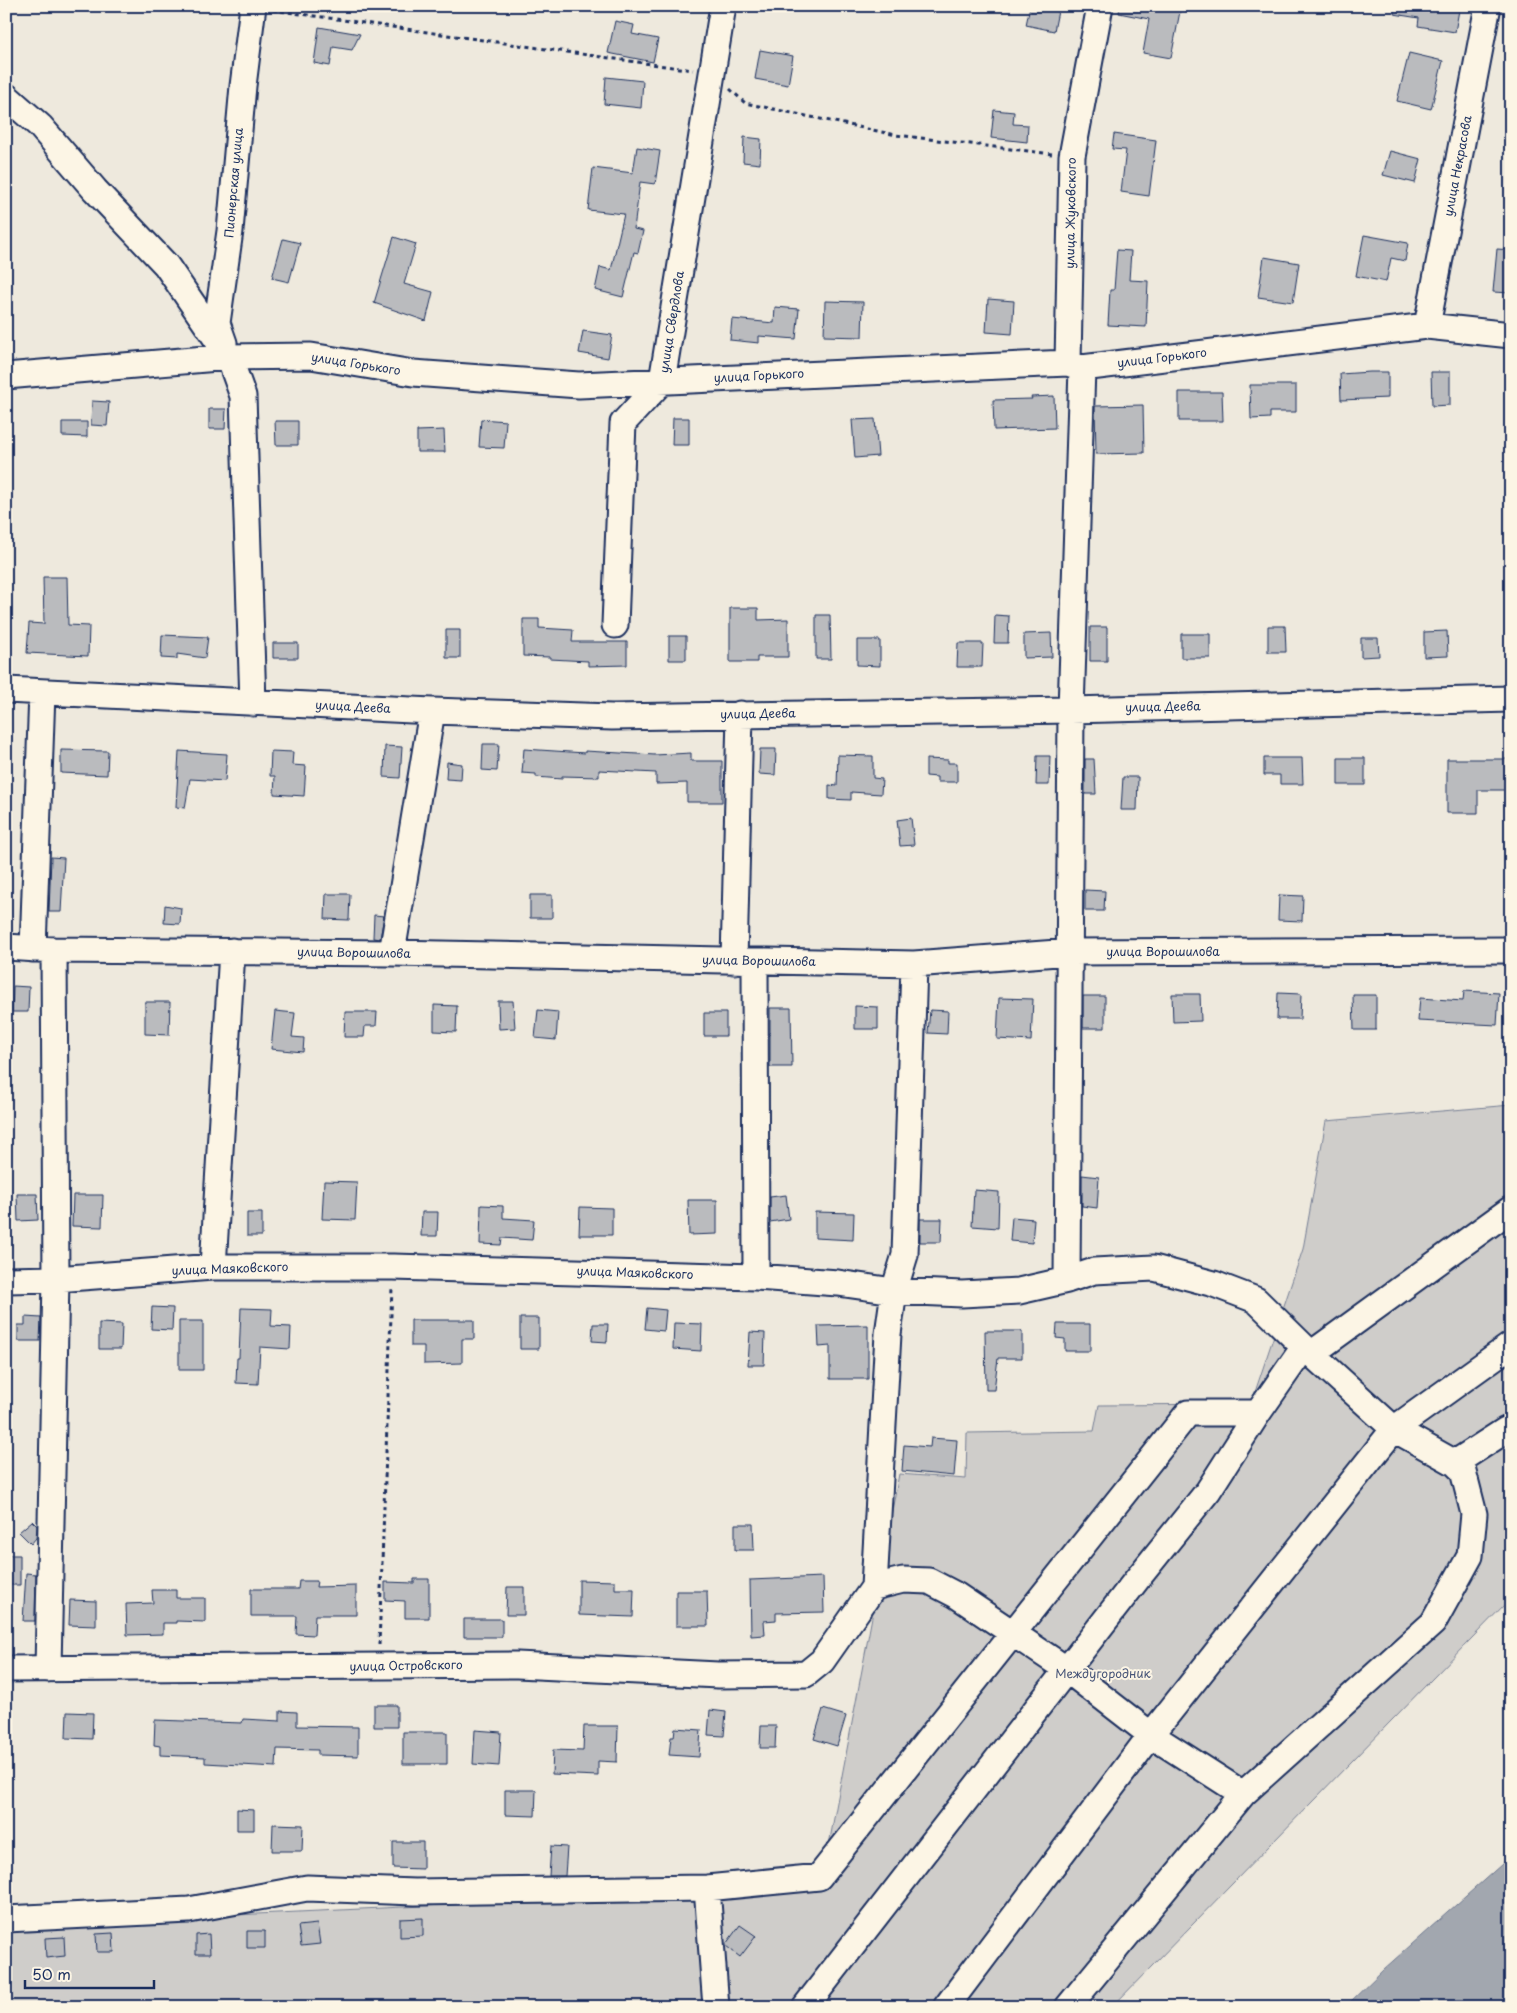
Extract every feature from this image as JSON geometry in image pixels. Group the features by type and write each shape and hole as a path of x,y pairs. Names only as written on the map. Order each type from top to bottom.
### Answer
{"street":[{"name":"улица Свердлова","path":"615,626 623,423 662,381 723,6"},
{"name":"улица Жуковского","path":"1067,1280 1075,365 1072,156 1100,6"},
{"name":"улица Некрасова","path":"1427,326 1488,6"},
{"name":"Пионерская улица","path":"229,357 218,323 230,231 243,86 253,7"},
{"path":"6,96 40,126 95,190 166,265 229,357 243,396 253,703"},
{"name":"улица Горького","path":"6,376 229,357 311,356 413,373 579,385 1075,365 1427,326 1511,335"},
{"name":"улица Деева","path":"6,690 432,711 612,717 1071,710 1511,699"},
{"path":"42,692 43,950 56,1279 48,1669"},
{"path":"392,953 432,711"},
{"path":"740,714 745,961 756,1276"},
{"name":"улица Ворошилова","path":"6,947 43,950 392,953 914,964 1070,952 1511,950"},
{"path":"213,1267 232,952"},
{"path":"914,964 905,1255 894,1290 888,1334 874,1587 903,1580 929,1581 956,1595 1066,1669 1151,1735 1243,1794"},
{"path":"805,2007 1066,1669 1208,1491 1258,1412 1308,1350 1511,1209"},
{"name":"улица Маяковского","path":"6,1280 56,1279 213,1267 393,1267 756,1276 838,1282 894,1290 962,1294 1019,1291 1067,1280 1094,1271 1154,1268 1214,1284 1256,1300 1308,1350"},
{"path":"946,2007 1151,1735 1394,1429 1511,1345"},
{"path":"1068,2007 1243,1794 1432,1623 1470,1556 1474,1514 1463,1471 1455,1463 1394,1429 1308,1350"},
{"path":"6,1919 189,1910 307,1888 415,1892 707,1888 819,1877 1188,1413 1258,1412"},
{"path":"1455,1463 1506,1430 1511,1432"},
{"name":"улица Островского","path":"6,1669 517,1665 718,1675 806,1674 822,1662 874,1587"},
{"path":"707,1888 716,2007"}],"path":[{"path":"253,7 713,73 745,103 896,135 1072,156"},
{"path":"378,1666 393,1267"}],"green space":[{"name":"Междугородник","path":"1511,1105 1511,1598 1112,2007 6,2007 6,1926 821,1887 899,1474 966,1479 967,1433 1094,1431 1099,1405 1251,1404 1303,1249 1326,1121"}],"shaded area":[{"path":"1511,1856 1511,2007 1345,2007 1384,1969"}],"building":[{"path":"1030,6 1058,11 1054,31 1026,25"},
{"path":"1120,6 1181,6 1171,58 1143,53 1149,19 1119,13"},
{"path":"1395,6 1438,6 1459,10 1455,32 1418,26 1419,18 1394,14"},
{"path":"615,21 634,25 632,34 658,39 653,62 608,53"},
{"path":"319,27 360,34 352,50 333,47 330,66 314,63"},
{"path":"760,50 793,56 788,85 755,79"},
{"path":"1409,53 1443,61 1431,109 1397,101"},
{"path":"606,77 643,81 641,108 604,104"},
{"path":"994,110 1014,112 1013,124 1028,125 1027,142 991,138"},
{"path":"1114,134 1156,140 1149,196 1121,192 1126,150 1112,149"},
{"path":"744,137 761,139 760,164 743,162"},
{"path":"637,147 660,151 655,184 640,182 634,229 643,231 638,253 634,252 623,297 595,290 600,267 611,270 624,214 588,210 593,168 633,173"},
{"path":"1390,151 1421,159 1415,183 1383,175"},
{"path":"1364,235 1408,243 1405,261 1391,258 1386,282 1356,276"},
{"path":"394,237 416,244 404,284 433,292 426,321 374,303"},
{"path":"283,239 300,243 289,282 272,278"},
{"path":"1497,249 1511,250 1511,293 1493,292"},
{"path":"1117,250 1131,251 1129,280 1148,281 1146,327 1108,325 1110,290 1114,290"},
{"path":"1264,257 1299,263 1293,302 1258,297"},
{"path":"988,299 1014,301 1012,334 986,332"},
{"path":"825,301 863,302 862,337 824,336"},
{"path":"775,307 799,309 796,339 759,336 759,343 730,340 732,319 774,323"},
{"path":"583,331 612,335 608,358 579,353"},
{"path":"1388,372 1388,398 1341,400 1340,374"},
{"path":"1431,372 1450,372 1450,405 1432,406"},
{"path":"1250,385 1296,385 1296,412 1270,412 1270,418 1251,419"},
{"path":"1179,392 1222,392 1223,421 1179,421"},
{"path":"1054,396 1055,428 994,430 993,400 1032,399 1031,397"},
{"path":"92,401 109,402 107,426 91,425"},
{"path":"1143,405 1144,453 1096,454 1095,406"},
{"path":"209,409 226,409 225,429 209,429"},
{"path":"673,418 689,418 689,445 672,445"},
{"path":"481,419 506,421 504,448 479,447"},
{"path":"875,419 878,456 855,458 852,420"},
{"path":"275,421 298,421 298,445 276,445"},
{"path":"62,422 87,422 87,437 62,436"},
{"path":"444,430 445,452 417,452 417,431"},
{"path":"43,577 67,577 68,625 89,626 88,656 27,653 29,623 44,624"},
{"path":"730,608 758,608 758,620 788,619 788,657 757,657 757,662 730,662"},
{"path":"816,615 830,615 831,659 816,659"},
{"path":"995,615 1009,616 1008,643 994,643"},
{"path":"523,619 539,619 539,628 573,630 572,642 627,642 627,665 588,666 588,661 523,656"},
{"path":"1268,626 1285,626 1286,652 1268,652"},
{"path":"1090,627 1107,627 1107,661 1090,661"},
{"path":"446,630 460,630 460,658 446,658"},
{"path":"1447,631 1448,656 1424,657 1424,632"},
{"path":"1051,633 1052,657 1024,658 1024,634"},
{"path":"1181,634 1210,634 1210,658 1181,658"},
{"path":"162,635 208,637 205,658 177,654 177,659 161,658"},
{"path":"669,636 686,636 686,660 669,660"},
{"path":"1361,638 1378,638 1379,656 1361,657"},
{"path":"857,640 880,640 880,666 857,665"},
{"path":"273,643 298,643 298,658 273,658"},
{"path":"958,643 983,643 982,667 957,667"},
{"path":"483,744 499,744 497,771 482,770"},
{"path":"385,746 402,747 400,778 384,777"},
{"path":"524,749 655,755 691,753 691,761 722,761 722,802 687,802 687,783 656,784 656,773 599,770 599,777 562,776 562,779 536,777 536,774 522,773"},
{"path":"760,749 776,749 775,775 759,774"},
{"path":"61,750 108,751 107,775 61,773"},
{"path":"179,751 227,754 225,781 190,779 185,808 176,807"},
{"path":"271,751 293,752 292,765 306,766 304,796 274,794 275,776 270,776"},
{"path":"838,755 873,756 873,778 882,779 881,794 851,792 851,800 829,799 829,785 837,786"},
{"path":"1037,756 1050,756 1049,785 1036,785"},
{"path":"1264,758 1302,758 1303,784 1280,784 1280,775 1264,775"},
{"path":"1338,758 1365,758 1365,785 1338,785"},
{"path":"926,759 948,760 948,763 957,763 957,782 937,782 937,777 926,776"},
{"path":"1085,759 1094,759 1096,794 1085,794"},
{"path":"1447,759 1511,759 1511,790 1478,790 1478,813 1447,813"},
{"path":"447,762 462,764 461,780 446,779"},
{"path":"1123,777 1138,777 1137,810 1121,810"},
{"path":"911,818 914,845 900,846 897,820"},
{"path":"51,857 64,858 61,912 49,912"},
{"path":"1085,890 1105,891 1104,911 1085,911"},
{"path":"326,894 350,894 349,920 325,919"},
{"path":"530,895 552,895 552,918 530,918"},
{"path":"1279,895 1303,896 1302,921 1278,920"},
{"path":"165,905 181,908 180,924 164,923"},
{"path":"374,915 384,916 380,939 373,938"},
{"path":"13,986 29,987 28,1012 12,1012"},
{"path":"1464,991 1499,993 1497,1025 1418,1021 1420,998 1463,1001"},
{"path":"1278,993 1301,994 1300,1019 1277,1019"},
{"path":"1172,994 1200,994 1201,1021 1173,1022"},
{"path":"1353,995 1376,995 1376,1030 1354,1030"},
{"path":"1083,996 1105,996 1105,1028 1083,1028"},
{"path":"999,998 1033,999 1031,1041 997,1039"},
{"path":"498,1001 513,1001 515,1028 499,1029"},
{"path":"145,1002 170,1002 169,1035 145,1034"},
{"path":"434,1005 457,1006 456,1032 434,1031"},
{"path":"855,1006 878,1007 878,1029 855,1029"},
{"path":"770,1008 791,1008 792,1067 770,1067"},
{"path":"538,1010 558,1012 556,1040 535,1038"},
{"path":"930,1010 948,1011 947,1034 928,1033"},
{"path":"275,1011 295,1013 292,1037 304,1038 303,1052 271,1049"},
{"path":"345,1012 377,1012 376,1026 365,1026 364,1037 344,1037"},
{"path":"704,1013 726,1013 726,1036 704,1036"},
{"path":"1082,1175 1099,1177 1097,1208 1082,1206"},
{"path":"324,1181 357,1182 355,1220 322,1219"},
{"path":"974,1190 999,1192 998,1228 972,1226"},
{"path":"17,1194 37,1194 38,1220 18,1221"},
{"path":"73,1195 103,1195 102,1227 72,1226"},
{"path":"786,1195 789,1219 770,1222 770,1197"},
{"path":"688,1200 717,1200 717,1234 689,1235"},
{"path":"481,1205 503,1206 503,1218 534,1220 532,1240 502,1238 501,1245 480,1244"},
{"path":"580,1207 612,1208 612,1235 579,1235"},
{"path":"422,1212 438,1212 437,1236 421,1236"},
{"path":"815,1212 854,1213 853,1240 815,1238"},
{"path":"247,1213 262,1213 262,1236 247,1236"},
{"path":"1012,1217 1034,1219 1032,1243 1010,1241"},
{"path":"920,1219 942,1219 941,1242 920,1242"},
{"path":"152,1307 173,1308 172,1330 151,1329"},
{"path":"241,1308 272,1309 271,1326 291,1327 290,1349 260,1347 258,1384 236,1383"},
{"path":"647,1308 666,1310 664,1331 645,1329"},
{"path":"25,1317 41,1318 40,1341 18,1341 18,1325 25,1325"},
{"path":"520,1318 539,1318 539,1349 520,1349"},
{"path":"411,1320 474,1320 474,1339 462,1339 462,1363 424,1364 424,1346 411,1346"},
{"path":"179,1321 203,1321 203,1370 179,1370"},
{"path":"99,1323 122,1324 121,1349 99,1349"},
{"path":"674,1323 702,1324 701,1351 673,1349"},
{"path":"593,1324 608,1324 607,1342 592,1341"},
{"path":"1057,1324 1090,1324 1090,1351 1065,1351 1065,1339 1056,1338"},
{"path":"868,1325 868,1379 830,1379 830,1346 819,1347 818,1326"},
{"path":"985,1331 1022,1331 1022,1358 998,1358 994,1390 986,1390"},
{"path":"750,1332 765,1333 764,1365 748,1365"},
{"path":"931,1438 957,1440 954,1476 902,1471 904,1445 930,1447"},
{"path":"32,1521 37,1526 36,1538 31,1544 19,1532"},
{"path":"735,1524 753,1524 754,1550 735,1550"},
{"path":"6,1555 20,1555 20,1585 6,1585"},
{"path":"26,1573 36,1574 35,1621 23,1621"},
{"path":"823,1577 824,1612 776,1613 776,1620 764,1621 765,1635 751,1636 750,1580"},
{"path":"414,1579 429,1579 429,1618 405,1618 405,1601 385,1600 385,1582 414,1583"},
{"path":"579,1580 615,1581 615,1589 634,1589 633,1617 579,1615"},
{"path":"299,1581 317,1581 316,1587 356,1586 356,1615 315,1615 314,1635 296,1634 297,1616 251,1616 251,1589 298,1589"},
{"path":"507,1587 524,1587 524,1615 506,1615"},
{"path":"152,1590 176,1590 176,1598 205,1598 205,1622 176,1621 176,1623 163,1623 163,1634 127,1635 126,1604 153,1603"},
{"path":"676,1591 707,1591 708,1626 676,1626"},
{"path":"70,1600 96,1601 96,1626 69,1625"},
{"path":"464,1619 502,1619 502,1637 464,1637"},
{"path":"374,1705 397,1705 397,1727 374,1727"},
{"path":"823,1709 846,1716 837,1746 814,1739"},
{"path":"710,1710 726,1712 724,1736 708,1735"},
{"path":"280,1711 297,1712 297,1726 358,1727 358,1756 318,1755 318,1750 277,1749 276,1767 205,1763 205,1757 160,1755 160,1746 154,1745 155,1720 242,1723 243,1719 280,1721"},
{"path":"67,1712 93,1713 92,1739 66,1738"},
{"path":"584,1726 618,1726 617,1762 598,1761 598,1776 552,1774 553,1750 583,1751"},
{"path":"761,1726 776,1726 775,1748 760,1748"},
{"path":"675,1728 701,1730 699,1757 669,1755 671,1737 674,1737"},
{"path":"475,1730 501,1732 499,1766 473,1764"},
{"path":"403,1732 447,1732 447,1764 403,1764"},
{"path":"505,1790 536,1790 535,1816 505,1815"},
{"path":"237,1809 254,1810 254,1830 237,1830"},
{"path":"273,1824 303,1825 302,1851 272,1851"},
{"path":"393,1842 423,1842 423,1869 393,1868"},
{"path":"551,1846 567,1847 565,1876 549,1876"},
{"path":"423,1918 423,1936 400,1937 400,1919"},
{"path":"317,1924 320,1944 301,1946 298,1926"},
{"path":"740,1925 756,1936 740,1957 726,1944"},
{"path":"247,1931 265,1931 265,1948 247,1948"},
{"path":"113,1933 114,1952 97,1952 96,1934"},
{"path":"209,1934 210,1954 196,1954 196,1935"},
{"path":"64,1937 65,1956 46,1958 45,1938"}]}
